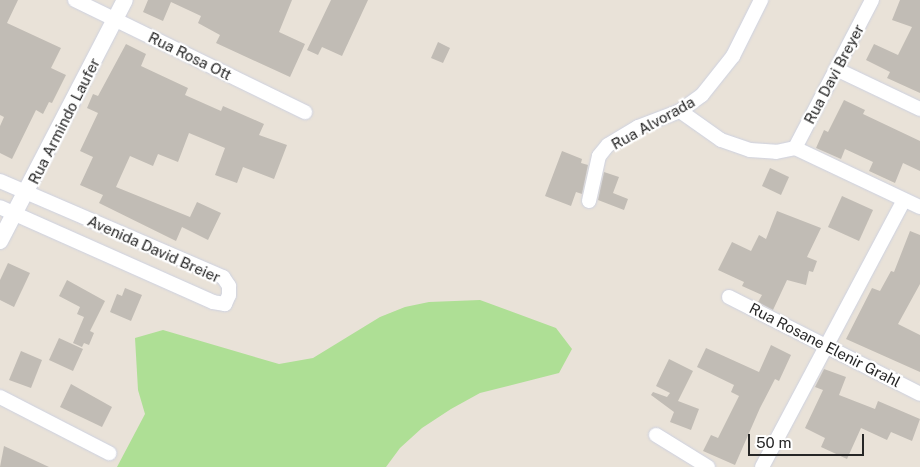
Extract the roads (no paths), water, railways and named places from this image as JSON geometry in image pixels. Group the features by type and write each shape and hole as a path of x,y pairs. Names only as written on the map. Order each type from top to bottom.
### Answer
{"street":[{"name":"Rua Rosa Ott","path":"75,0 305,112"},
{"name":"Rua Armindo Laufer","path":"0,241 27,193 125,0"},
{"name":"Rua Alvorada","path":"589,200 599,156 608,145 638,127 680,111 702,95 733,56 761,0"},
{"name":"Rua Davi Breyer","path":"795,148 872,0"},
{"path":"836,69 920,109"},
{"path":"680,111 721,140 750,150 776,152 795,148 920,207"},
{"name":"Avenida David Breier","path":"0,181 223,277 229,286 225,304 213,302 0,207"},
{"path":"762,467 904,200"},
{"name":"Rua Rosane Elenir Grahl","path":"729,297 828,345 920,394"},
{"path":"0,398 109,453"},
{"path":"656,435 708,467"}]}
